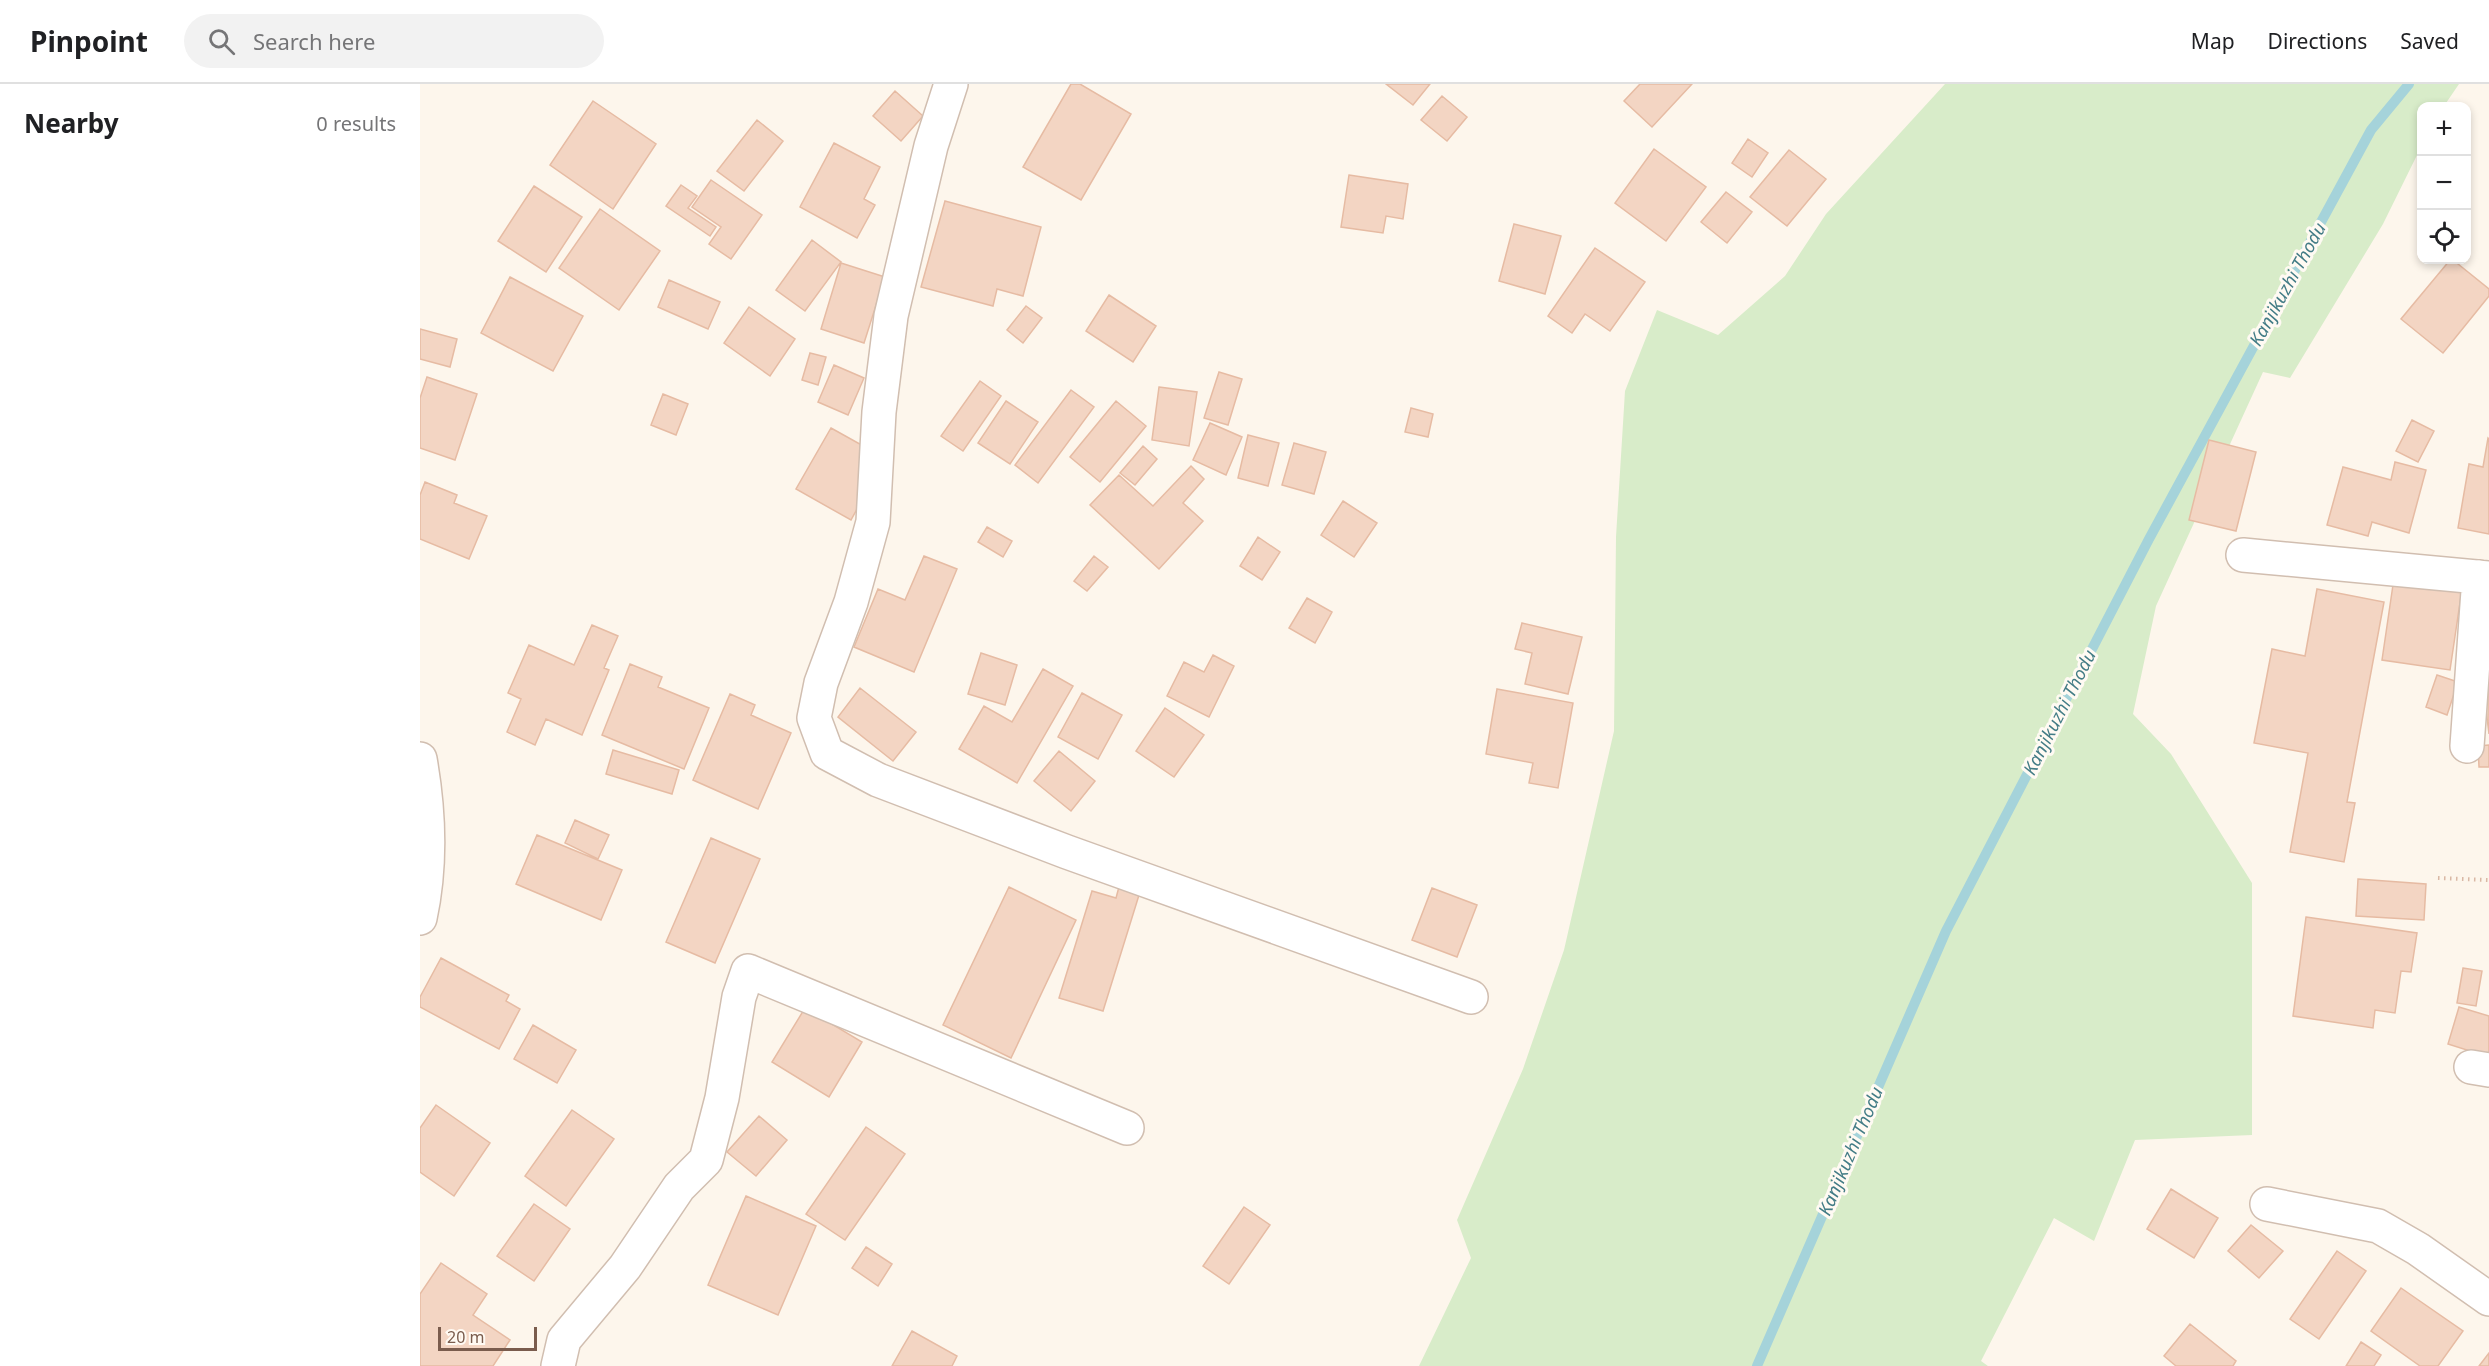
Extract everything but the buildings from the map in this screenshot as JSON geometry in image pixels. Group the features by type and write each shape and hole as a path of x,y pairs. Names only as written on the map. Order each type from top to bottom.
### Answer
{"street":[{"path":"951,84 931,146 891,316 879,412 873,522 851,602 821,683 814,718 827,753 878,780 1056,848 1471,997"},
{"path":"2243,555 2484,577 2467,746"},
{"path":"420,759 425,789 426,890 420,918"},
{"path":"558,1366 564,1340 625,1267 679,1187 706,1160 722,1098 739,997 748,971 1127,1128"},
{"path":"2267,1204 2378,1226 2418,1250 2489,1299"}],"path":[{"path":"2438,878 2489,880"}],"green space":[{"path":"1945,84 2459,84 2447,102 2417,102 2417,155 2383,224 2290,378 2263,372 2156,606 2133,714 2171,754 2252,883 2252,1135 2135,1140 2094,1241 2054,1218 1981,1361 1988,1366 1419,1366 1471,1258 1457,1220 1523,1069 1564,950 1614,731 1616,537 1625,391 1657,310 1718,335 1785,276 1826,214"}],"waterway":[{"name":"Kanjikuzhi Thodu","path":"1757,1366 1946,931 2149,539 2371,130 2409,84"}]}
